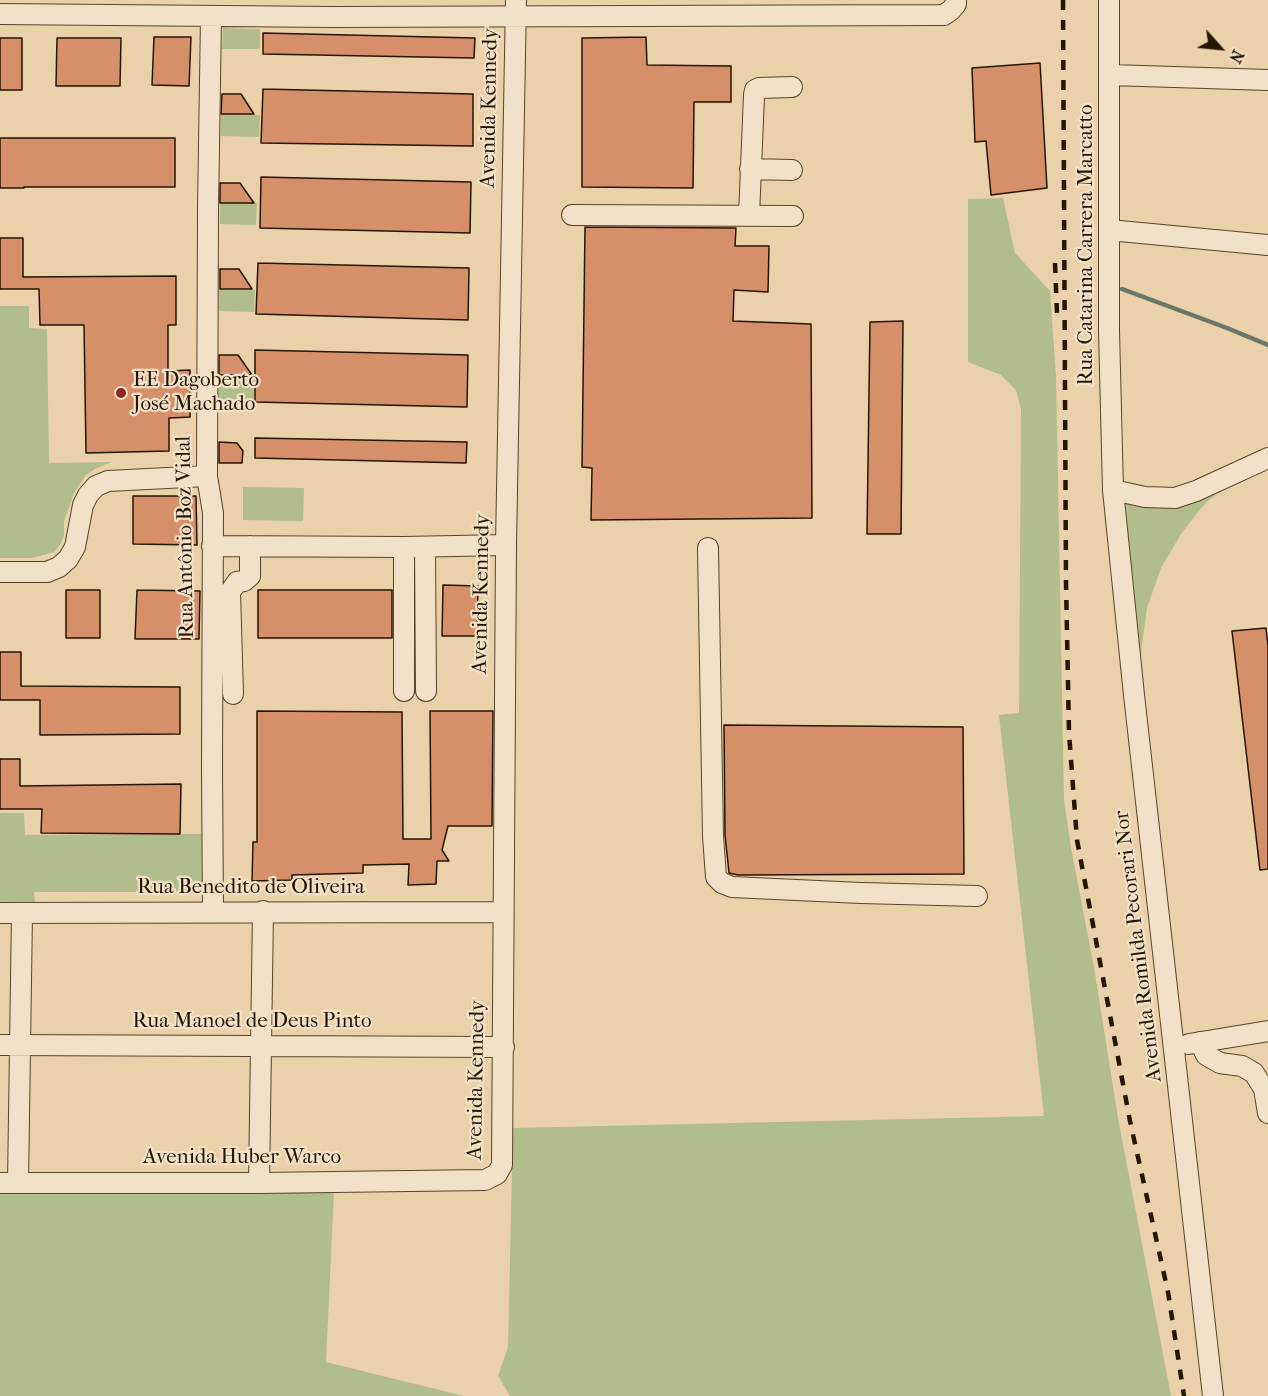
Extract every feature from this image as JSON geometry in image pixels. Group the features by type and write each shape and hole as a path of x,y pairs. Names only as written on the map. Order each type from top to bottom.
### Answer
{"street":[{"name":"Rua Catarina Carrera Marcatto","path":"1109,0 1111,75 1109,230 1113,490"},
{"path":"0,14 211,17 516,8 696,8 944,15 956,2"},
{"name":"Avenida Kennedy","path":"485,1180 497,1174 502,1165 506,545 516,8"},
{"name":"Rua Antônio Boz Vidal","path":"211,17 207,476 213,513 213,912"},
{"path":"1111,75 1268,80"},
{"path":"749,216 755,90 792,87"},
{"path":"750,169 792,170"},
{"path":"572,214 793,216"},
{"path":"1109,230 1268,244"},
{"path":"1113,490 1146,497 1174,498 1196,491 1268,458"},
{"path":"0,572 47,572 59,567 68,559 75,547 83,505 96,486 108,481 207,476"},
{"name":"Avenida Romilda Pecorari Nor","path":"1113,490 1213,1396"},
{"path":"212,546 506,545"},
{"path":"233,694 230,592 237,582 244,581 250,576 250,546"},
{"path":"404,547 404,691"},
{"path":"425,547 426,691"},
{"path":"708,548 716,877 722,883 732,887 977,896"},
{"path":"259,1183 264,912"},
{"name":"Rua Benedito de Oliveira","path":"0,913 503,912"},
{"path":"9,1183 20,1045 22,913"},
{"path":"1175,1047 1268,1031"},
{"path":"1200,1042 1206,1055 1220,1063 1242,1066 1254,1073 1264,1089 1268,1113"},
{"name":"Rua Manoel de Deus Pinto","path":"0,1045 504,1047"},
{"name":"Avenida Huber Warco","path":"9,1183 485,1180"}],"green space":[{"path":"223,28 260,29 260,49 222,49"},
{"path":"221,114 260,115 259,137 221,136"},
{"path":"1003,198 1015,253 1050,291 1056,376 1064,800 1118,1118 1171,1396 510,1396 498,1376 508,1347 513,1128 1044,1116 999,715 1019,713 1021,409 1016,390 1001,375 968,362 968,199"},
{"path":"220,203 257,203 256,225 220,224"},
{"path":"219,290 255,290 254,312 219,311"},
{"path":"0,306 29,306 29,328 47,329 49,463 112,462 86,475 74,493 64,521 64,536 60,545 54,552 33,558 0,558"},
{"path":"218,376 255,376 254,400 218,399"},
{"path":"243,487 304,488 303,521 243,520"},
{"path":"1224,487 1201,508 1181,534 1161,568 1147,608 1140,659 1124,500 1155,508"},
{"path":"0,813 24,813 25,835 202,834 202,892 34,892 35,902 0,902"},
{"path":"0,1191 334,1191 326,1362 464,1396 0,1396"}],"building":[{"path":"263,33 475,38 474,58 263,54"},
{"path":"154,37 191,37 189,86 152,85"},
{"path":"646,37 647,65 731,66 731,102 694,102 693,188 582,187 582,38"},
{"path":"0,38 22,38 22,90 0,90"},
{"path":"57,38 121,38 120,86 56,86"},
{"path":"1040,63 1047,188 991,195 986,141 975,142 972,68"},
{"path":"263,89 473,94 473,146 261,143"},
{"path":"222,94 241,94 254,114 221,114"},
{"path":"0,138 175,138 175,187 0,188"},
{"path":"261,177 471,182 470,233 260,228"},
{"path":"220,183 240,183 254,203 220,203"},
{"path":"585,227 736,228 735,246 769,246 768,292 734,290 733,321 811,324 812,518 591,520 592,468 582,467"},
{"path":"0,238 23,238 23,277 176,276 176,325 168,325 168,371 190,370 190,417 169,418 169,451 86,453 84,325 40,325 39,289 0,289"},
{"path":"258,263 469,268 468,320 256,314"},
{"path":"220,269 239,269 252,289 220,289"},
{"path":"903,321 901,534 867,534 870,322"},
{"path":"255,350 468,355 467,407 255,402"},
{"path":"219,355 238,355 252,375 219,375"},
{"path":"255,438 467,442 466,463 255,458"},
{"path":"219,442 237,443 243,451 242,463 219,463"},
{"path":"133,496 196,496 197,545 133,544"},
{"path":"443,585 478,586 477,636 442,636"},
{"path":"66,590 100,590 100,638 66,638"},
{"path":"137,590 200,591 199,639 135,639"},
{"path":"258,590 392,590 392,638 258,638"},
{"path":"1266,628 1268,646 1268,869 1260,870 1232,631"},
{"path":"0,652 21,652 21,686 180,687 180,734 40,735 40,700 0,700"},
{"path":"257,711 402,712 403,839 431,839 430,711 493,711 492,826 448,826 442,850 449,861 437,861 436,884 408,885 409,864 363,865 363,873 292,875 292,880 252,881 253,842 257,842"},
{"path":"724,725 963,727 964,874 738,875 729,873 725,835"},
{"path":"0,759 20,759 20,786 181,784 180,834 41,833 42,809 0,809"}],"waterway":[{"path":"1122,289 1268,345"}],"railway":[{"path":"1063,0 1066,582 1069,733 1077,840 1130,1121 1168,1292 1184,1396"},
{"path":"1055,263 1057,314"}],"place":[{"name":"EE Dagoberto José Machado","path":"121,393"}]}
